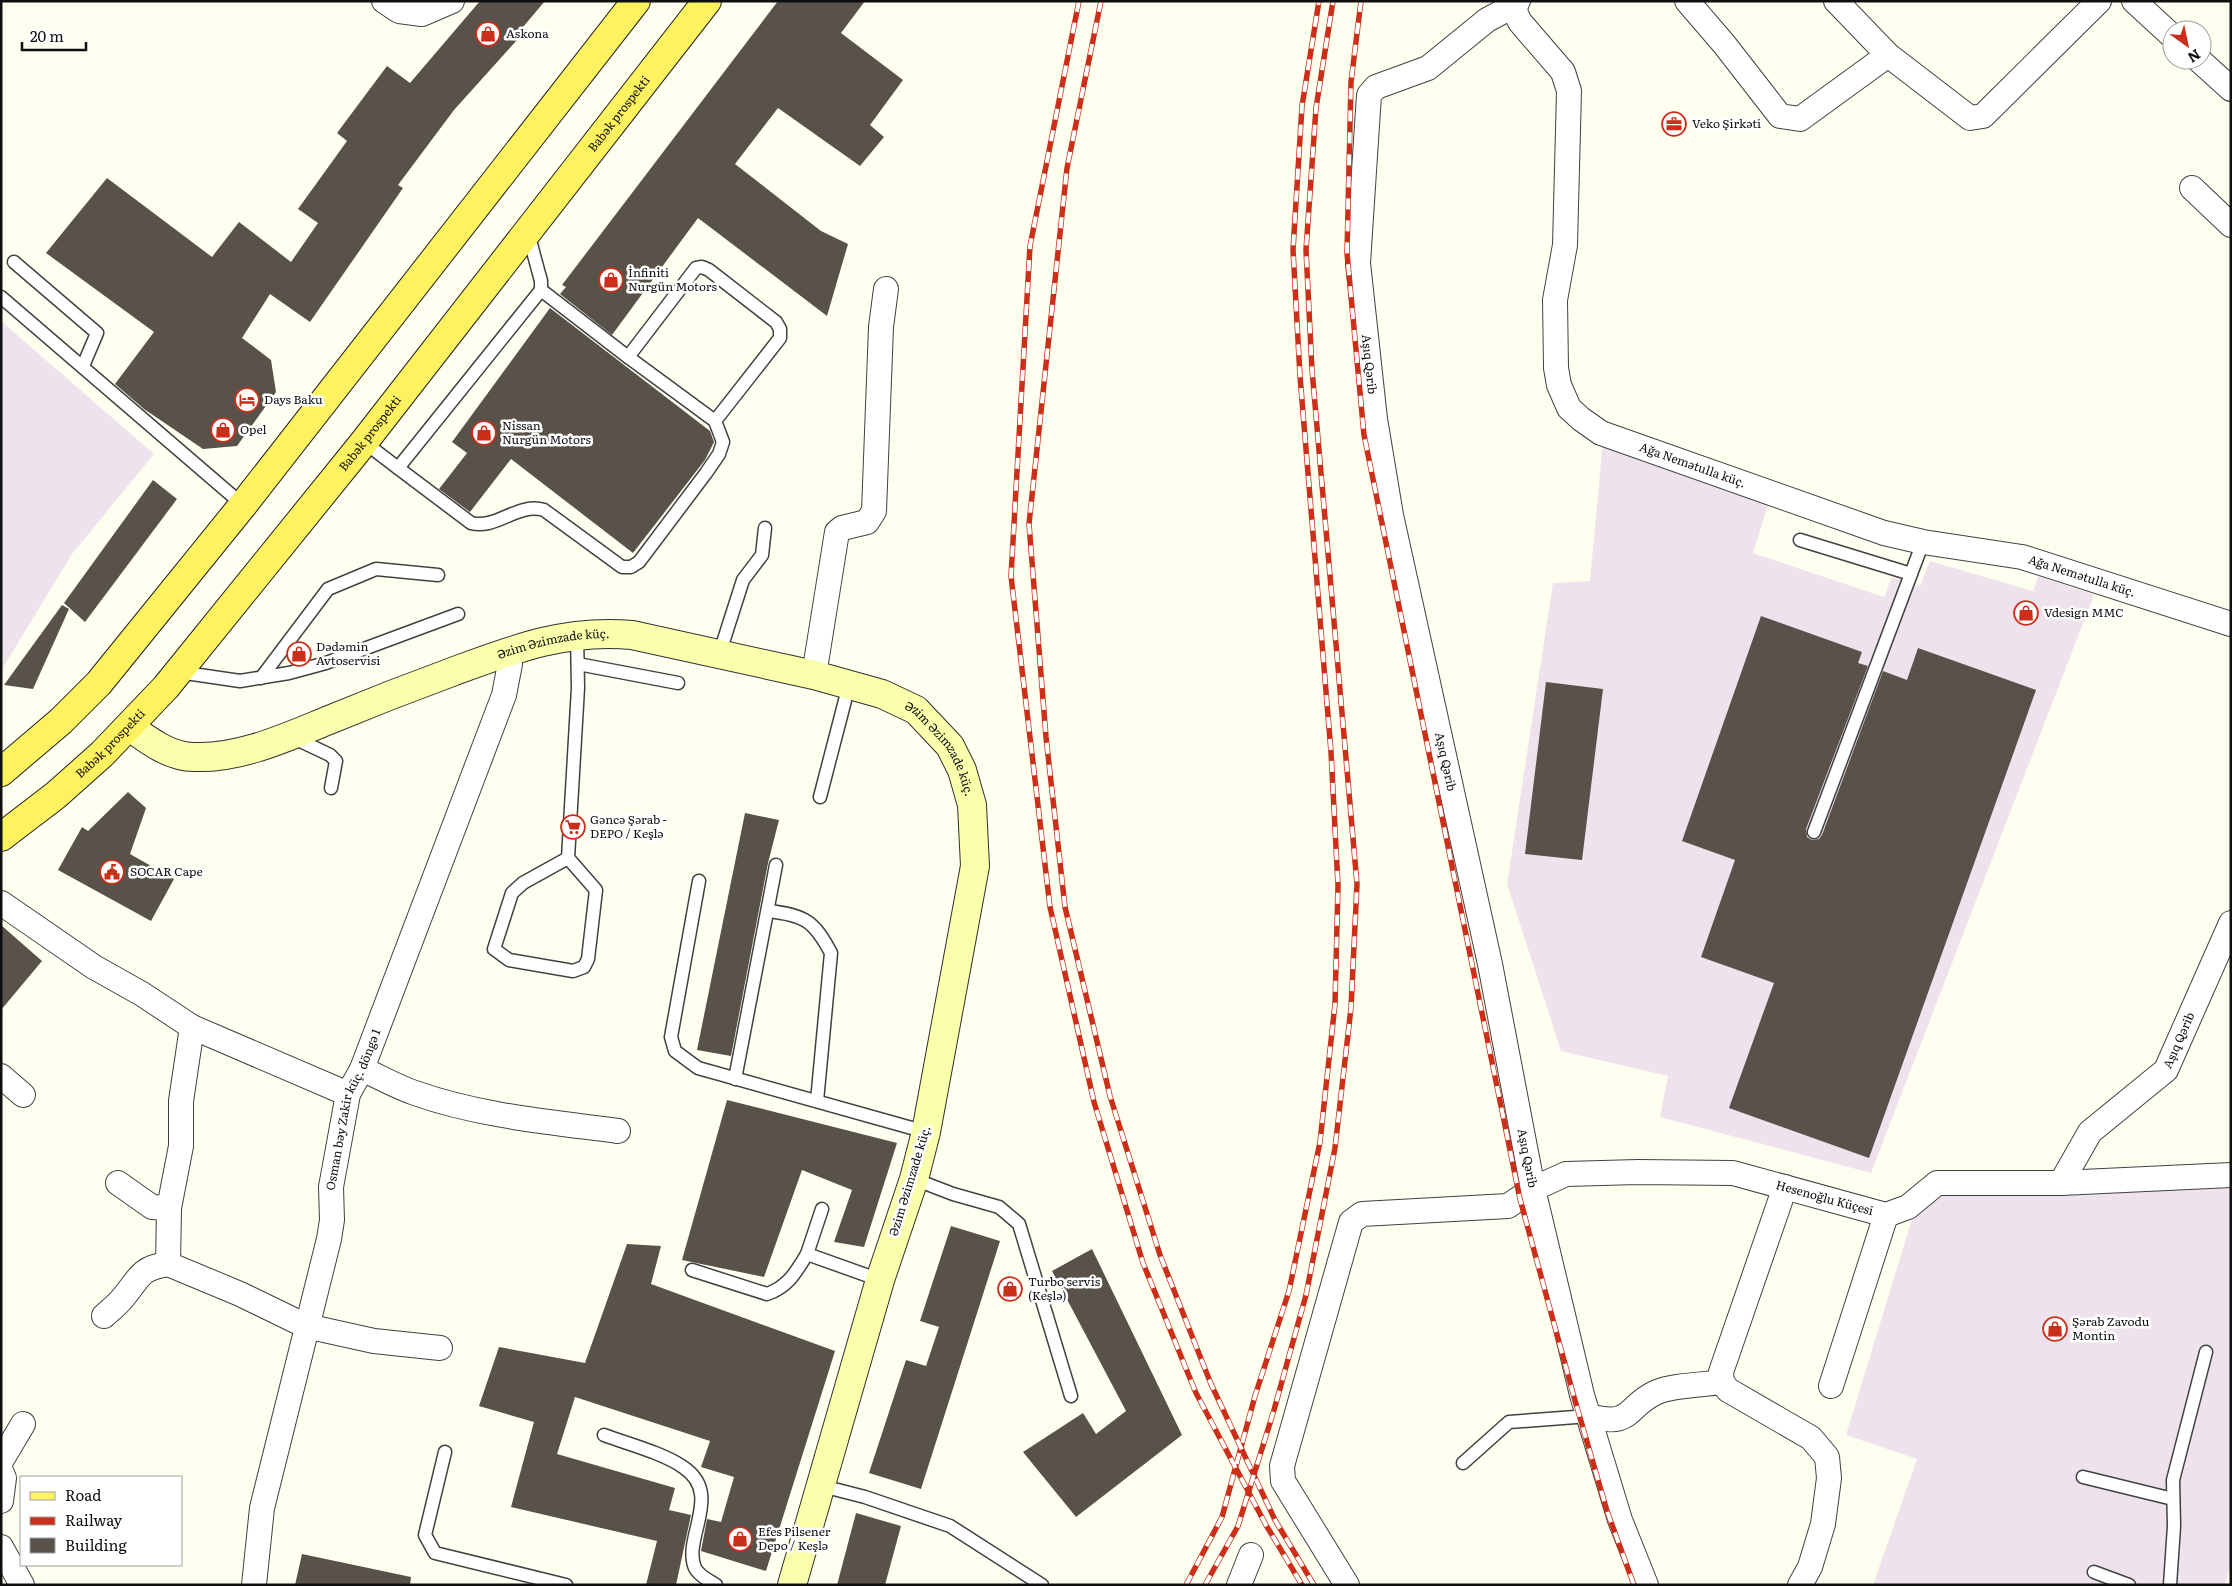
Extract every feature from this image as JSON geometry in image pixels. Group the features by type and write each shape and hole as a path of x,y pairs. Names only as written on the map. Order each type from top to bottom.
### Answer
{"main road":[{"path":"3,768 54,728 99,683 243,504 636,1"},
{"path":"654,70 698,1"},
{"name":"Babək prospekti","path":"1,837 76,778 130,727 179,672 364,442 707,1"}],"street":[{"path":"384,1 399,11 422,14 452,1"},
{"path":"1687,1 1724,44 1780,116 1800,119 1888,55"},
{"path":"1836,1 1888,55 1970,118 1983,116 2100,1"},
{"path":"2134,1 2162,27"},
{"name":"Ağa Nemətulla küç.","path":"1517,3 1516,14 1520,22 1564,72 1569,91 1564,245 1555,300 1556,368 1559,385 1570,408 1581,419 1601,433 1884,533 1923,542 2022,557 2231,624"},
{"name":"Aşıq Qərib","path":"1517,3 1487,20 1428,68 1376,86 1369,95 1358,263 1375,419 1391,515 1490,964 1533,1189 1589,1416 1620,1520 1646,1585"},
{"path":"2210,70 2231,89"},
{"path":"2192,188 2231,225"},
{"path":"814,674 837,532 842,528 867,522 874,511 881,327 886,289"},
{"name":"Əzim Əzimzade küç.","path":"130,727 149,741 174,754 194,758 221,756 290,736 382,698 508,651 556,637 605,632 632,635 814,674 882,694 916,710 950,746 962,770 972,805 975,866 926,1132 914,1179 880,1280 792,1585"},
{"name":"Osman bəy Zakir küç. döngə 1","path":"254,1585 262,1508 329,1239 332,1220 331,1186 348,1094 362,1069 504,695 510,664 508,651"},
{"path":"1,903 94,967 142,994 192,1027 348,1094"},
{"name":"Aşıq Qərib","path":"2061,1183 2090,1132 2166,1070 2231,923"},
{"path":"168,1264 168,1208 181,1146 181,1101 192,1027"},
{"path":"362,1069 413,1093 445,1102 495,1114 618,1131"},
{"path":"1,1076 23,1095"},
{"name":"Hesenoğlu Küçesi","path":"1346,1585 1283,1482 1282,1466 1351,1222 1362,1214 1508,1206 1533,1189 1566,1174 1638,1172 1733,1173 1886,1215 1908,1207 1937,1183 2061,1183 2231,1175"},
{"path":"118,1183 152,1207 168,1208"},
{"path":"1785,1187 1721,1372 1722,1382 1728,1390 1811,1438 1827,1457 1829,1478 1823,1524 1810,1567 1800,1585"},
{"path":"1831,1386 1886,1215"},
{"path":"104,1316 121,1300 140,1273 153,1266 168,1264 240,1294 306,1326 374,1341 440,1348"},
{"path":"1589,1416 1614,1420 1626,1416 1657,1392 1722,1382"},
{"path":"1,1460 23,1424"},
{"path":"1,1471 4,1478 1,1501"},
{"path":"1,1547 22,1585"},
{"path":"1239,1585 1251,1555"}],"lane":[{"path":"398,468 541,290 541,281 528,231"},
{"path":"14,262 97,333 83,366"},
{"path":"628,357 696,268 702,267 709,270 776,322 780,329 780,338 716,421"},
{"path":"364,442 471,523 483,524 526,508 536,507 544,510 622,567 631,568 639,562 719,454 723,442 716,421 628,357 541,290"},
{"path":"1,297 243,504"},
{"path":"720,655 743,580 762,555 765,528"},
{"path":"1800,540 1911,574"},
{"path":"1814,832 1923,542"},
{"path":"261,678 321,595 334,585 376,569 438,575"},
{"path":"179,672 240,681 261,678 326,663 458,614"},
{"path":"568,858 523,884 512,893 494,948 501,955 509,960 573,972 584,967 588,959 596,890 568,858 578,664 577,634"},
{"path":"578,664 678,683"},
{"path":"820,797 850,685"},
{"path":"290,736 330,755 336,761 331,788"},
{"path":"735,1079 776,865"},
{"path":"699,881 671,1037 675,1050 691,1065 926,1132"},
{"path":"768,911 793,914 807,921 820,932 831,953 816,1101"},
{"path":"914,1179 952,1194 999,1207 1019,1224 1071,1396"},
{"path":"692,1270 767,1294 785,1285 794,1276 807,1254 822,1209"},
{"path":"807,1254 880,1280"},
{"path":"2170,1585 2173,1480 2206,1352"},
{"path":"1463,1463 1509,1422 1589,1416"},
{"path":"604,1435 684,1467 697,1482 702,1497 693,1552 695,1568 703,1577 716,1585"},
{"path":"444,1452 425,1535 435,1553 566,1585"},
{"path":"2083,1477 2173,1499"},
{"path":"822,1486 865,1497 950,1526 1042,1585"},
{"path":"2094,1572 2129,1585"}],"shaded area":[{"path":"1,321 154,454 72,554 1,671"},
{"path":"1603,441 1770,499 1753,553 1884,597 1892,577 1920,586 1930,561 2033,591 2038,576 2094,595 1871,1173 1660,1117 1668,1076 1561,1051 1507,884 1553,583 1590,581"},
{"name":"Şərab Zavodu Montin","path":"2231,1184 2231,1565 2224,1585 1873,1585 1917,1459 1846,1435 1911,1222 1943,1195"}],"building":[{"path":"480,1 545,1 523,27 526,30 454,110 398,185 403,188 310,322 270,294 242,338 271,360 276,392 237,446 203,449 144,409 115,384 154,332 46,253 107,178 212,257 239,222 291,262 318,223 298,209 347,141 337,133 387,66 410,83"},
{"path":"778,1 865,1 841,33 903,80 870,125 884,137 860,166 778,108 735,164 821,231 848,244 827,316 698,218 612,335 560,294 566,287 562,285"},
{"path":"550,308 710,431 714,442 705,460 633,553 511,459 470,512 439,489 467,453 452,442"},
{"path":"153,480 177,499 85,622 64,603"},
{"path":"62,605 69,609 33,689 4,685"},
{"path":"1761,616 1862,652 1858,663 1868,666 1806,829 1807,837 1812,840 1819,839 1822,835 1883,671 1907,680 1918,648 2036,690 1869,1158 1729,1108 1774,983 1701,957 1735,860 1682,841"},
{"path":"1546,682 1603,689 1582,860 1525,854"},
{"path":"128,792 146,808 130,854 174,879 151,921 58,870 82,827 88,831"},
{"path":"745,813 779,820 768,863 731,1056 697,1050"},
{"path":"1,925 42,961 1,1010"},
{"path":"727,1100 897,1143 864,1247 834,1242 852,1190 802,1170 764,1277 682,1260"},
{"path":"951,1226 1000,1241 921,1489 869,1473 906,1360 926,1366 939,1327 920,1321"},
{"path":"627,1244 661,1246 651,1284 835,1351 766,1571 701,1551 707,1519 721,1522 734,1477 701,1467 710,1441 575,1397 557,1454 675,1488 669,1510 691,1515 676,1585 646,1585 657,1541 511,1507 534,1422 479,1406 499,1347 585,1363"},
{"path":"1092,1249 1182,1435 1076,1517 1023,1452 1083,1413 1096,1434 1126,1411 1052,1271"},
{"path":"856,1513 901,1526 885,1585 837,1585"},
{"path":"302,1554 411,1577 410,1585 295,1585"}],"railway":[{"path":"1079,1 1030,246 1011,576 1050,907 1094,1102 1143,1263 1196,1393 1266,1525 1302,1585"},
{"path":"1101,1 1067,168 1029,524 1046,737 1065,907 1110,1096 1160,1255 1211,1384 1275,1520 1314,1585"},
{"path":"1186,1585 1222,1517 1255,1396 1289,1291 1320,1142 1335,1004 1338,885 1331,752 1300,376 1293,250 1302,106 1319,1"},
{"path":"1205,1585 1238,1526 1274,1410 1306,1295 1335,1148 1351,1008 1357,884 1312,370 1306,250 1316,108 1333,1"},
{"path":"1361,1 1351,82 1347,253 1364,435 1520,1199 1607,1511 1634,1585"}],"place":[{"name":"Askona","path":"488,34"},
{"name":"Veko Şirkəti","path":"1674,124"},
{"name":"İnfiniti Nurgün Motors","path":"611,280"},
{"name":"Days Baku","path":"247,400"},
{"name":"Opel","path":"223,430"},
{"name":"Nissan Nurgün Motors","path":"484,433"},
{"name":"Vdesign MMC","path":"2026,613"},
{"name":"Dədəmin Avtoservisi","path":"299,654"},
{"name":"Gəncə Şərab - DEPO / Keşlə","path":"573,827"},
{"name":"SOCAR Cape","path":"112,872"},
{"name":"Turbo servis (Keşlə)","path":"1010,1289"},
{"name":"Şərab Zavodu Montin","path":"2055,1329"},
{"name":"Efes Pilsener Depo / Keşlə","path":"740,1539"}]}
